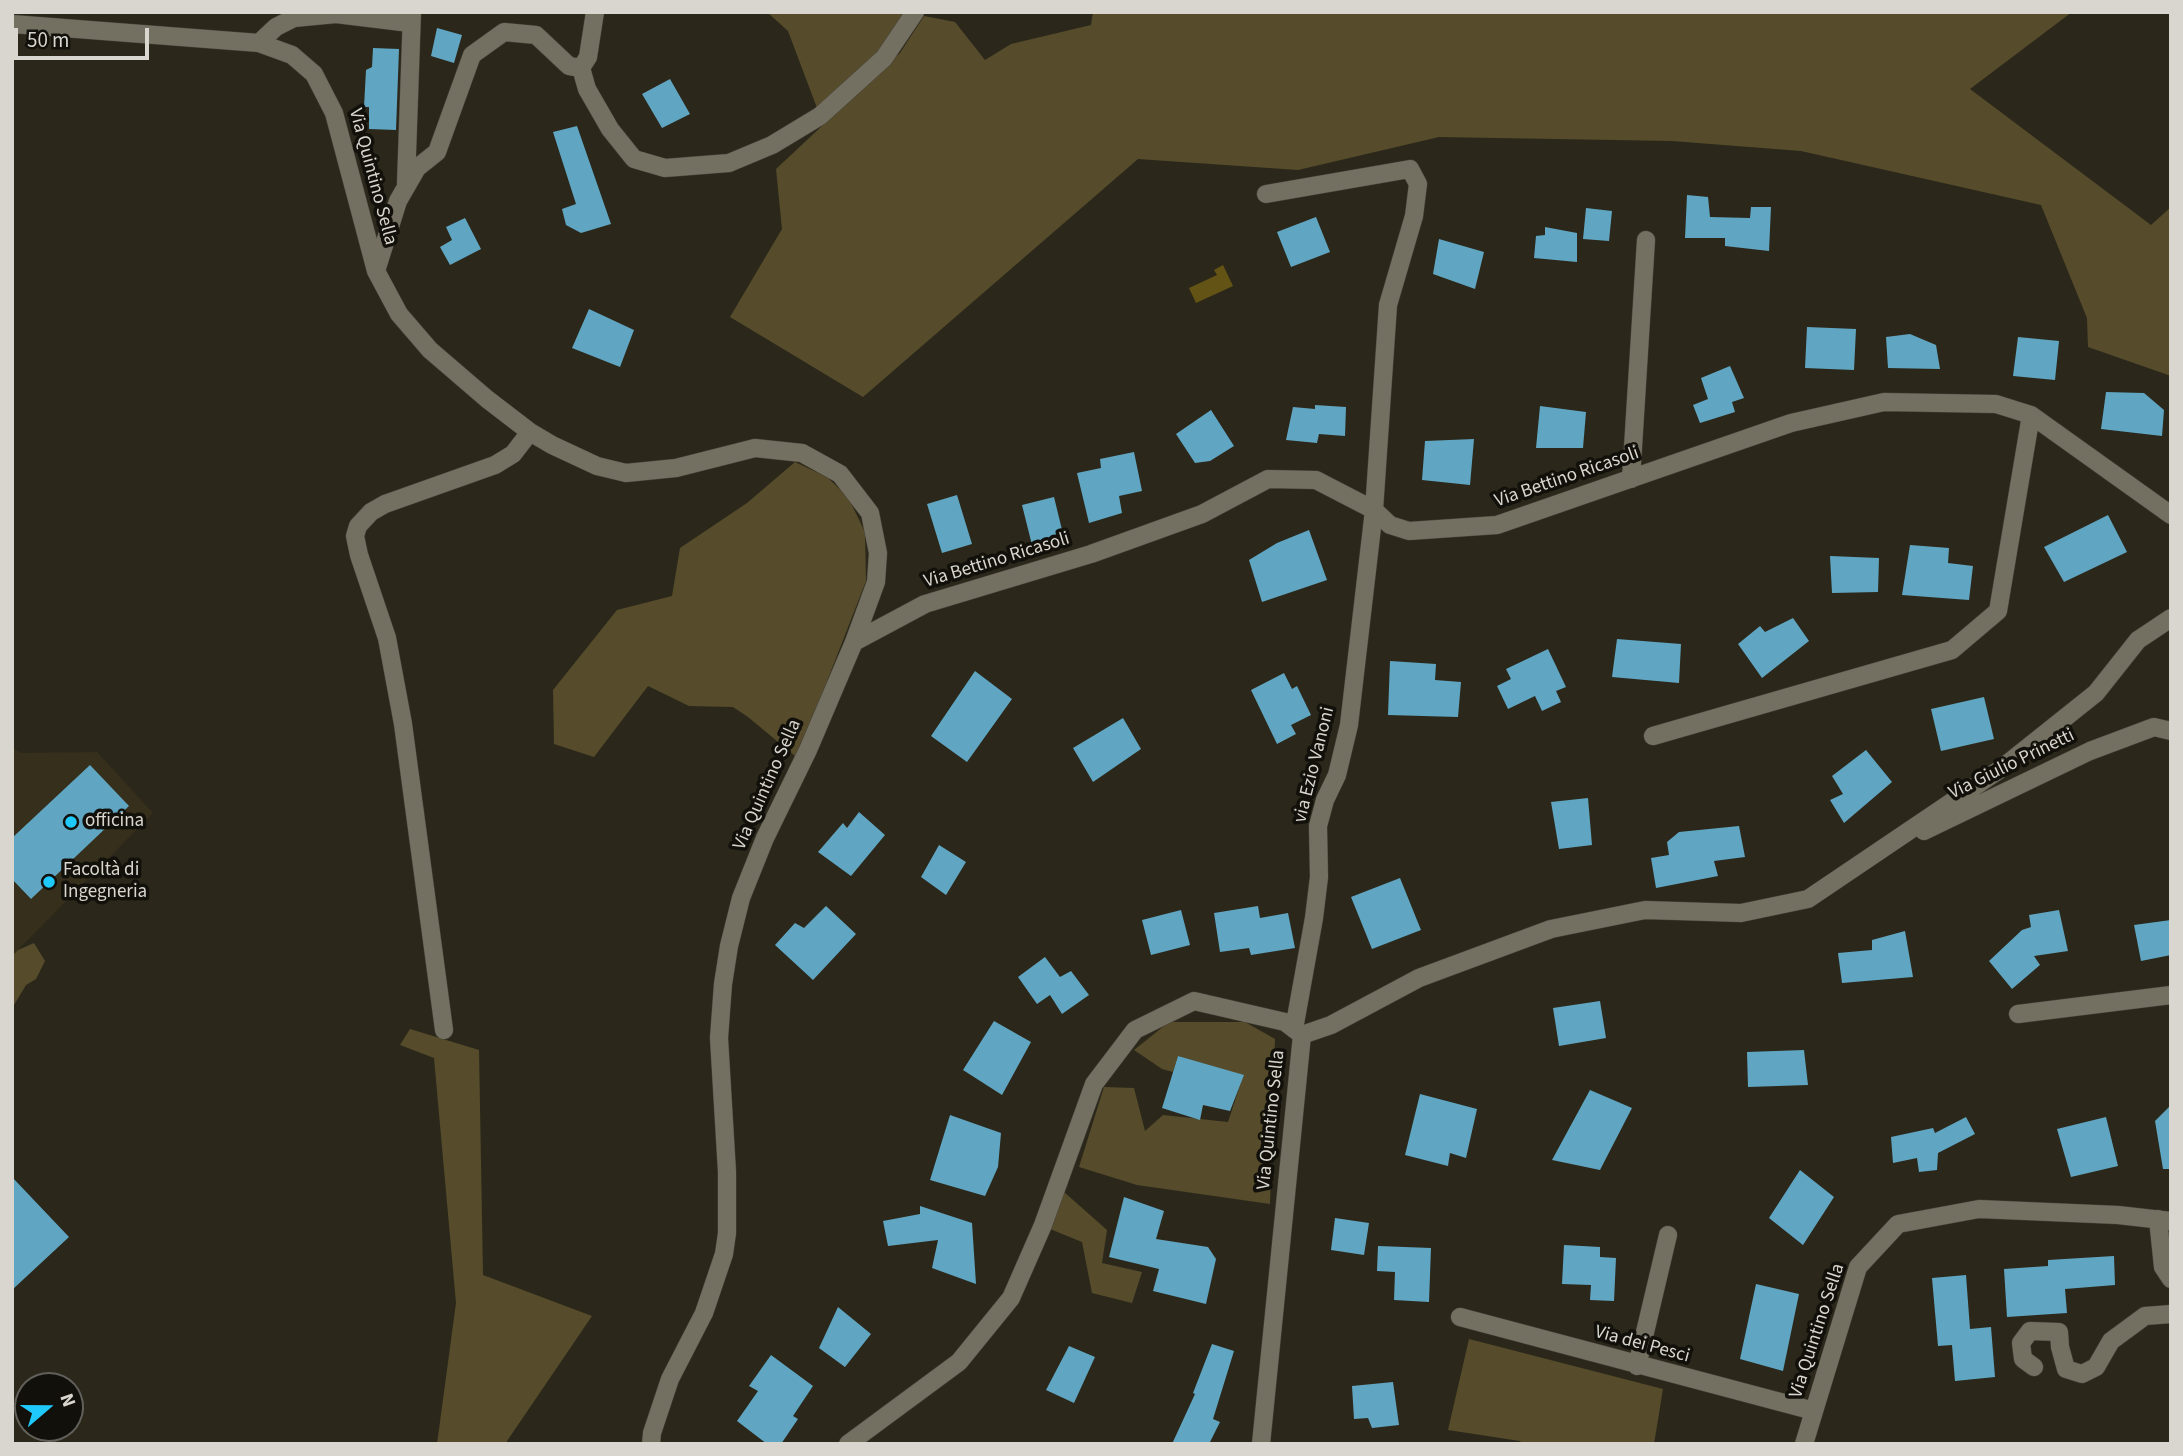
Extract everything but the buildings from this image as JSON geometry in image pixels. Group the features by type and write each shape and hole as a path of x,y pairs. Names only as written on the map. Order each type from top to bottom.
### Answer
{"street":[{"path":"595,12 588,57 581,68 587,89 610,129 634,159 665,168 729,163 772,145 820,116 884,58 915,12"},
{"path":"259,43 276,27 294,18 336,14 411,18 406,187"},
{"name":"Via Quintino Sella","path":"12,24 259,43 292,55 314,74 334,113 376,271 399,314 430,350 462,379 530,432 597,466 626,474 676,468 755,448 802,453 840,474 870,513 878,553 876,582 854,642 808,750 765,838 741,898 729,946 720,1010 727,1172 727,1233 724,1254 704,1313 670,1379 652,1433 651,1444"},
{"name":"Via Quintino Sella","path":"376,271 398,201 416,168 437,152 472,55 503,32 536,35 569,66 581,68"},
{"name":"via Ezio Vanoni","path":"1266,194 1410,169 1418,184 1414,216 1388,305 1374,510 1349,725 1337,775 1325,800 1318,826 1318,877 1298,1032"},
{"path":"1631,479 1646,240"},
{"name":"Via Bettino Ricasoli","path":"854,642 925,604 1091,554 1202,513 1268,480 1316,480 1374,510 1390,525 1409,531 1497,525 1791,423 1884,402 1996,404 2031,415 2171,515"},
{"path":"1653,736 1952,650 1998,611 2031,415"},
{"path":"444,1030 403,724 387,638 355,536 358,526 371,512 385,504 495,464 513,454 530,432"},
{"path":"1298,1032 1331,1025 1419,978 1551,929 1645,910 1741,913 1808,899 2002,768 2096,693 2138,640 2171,618"},
{"name":"Via Giulio Prinetti","path":"1875,854 2090,751 2154,727 2171,732"},
{"path":"2018,1014 2171,995"},
{"name":"Via Quintino Sella","path":"848,1444 959,1362 1011,1298 1044,1225 1094,1084 1135,1030 1194,1001 1285,1022 1298,1032 1261,1444"},
{"name":"Via Quintino Sella","path":"1804,1444 1858,1267 1898,1224 1979,1209 2164,1220"},
{"path":"2164,1220 2163,1267 2171,1279"},
{"path":"1637,1366 1668,1235"},
{"path":"2034,1367 2022,1359 2021,1343 2030,1331 2059,1332 2066,1369 2082,1374 2096,1367 2111,1341 2145,1316 2171,1314"},
{"name":"Via dei Pesci","path":"1460,1317 1637,1366 1814,1410"}],"shaded area":[{"path":"767,12 915,12 820,116 788,31"},
{"path":"1093,12 2072,12 1970,89 2151,225 2171,207 2171,376 2088,347 2087,318 2041,205 1801,151 1672,141 1439,137 1298,170 1138,159 863,397 730,317 782,229 776,169 900,53 924,16 955,22 985,60 1011,44 1091,25"},
{"path":"1223,265 1233,286 1196,303 1189,288 1217,275 1214,270"},
{"path":"795,462 827,477 848,497 865,532 866,581 795,756 733,707 689,706 648,686 594,757 554,744 553,690 617,610 672,596 680,548 747,503"},
{"name":"Facoltà di Ingegneria","path":"12,747 21,753 97,752 153,813 12,956"},
{"path":"34,943 45,961 36,979 26,985 14,1005 12,1022 12,956 18,950"},
{"path":"1169,1022 1245,1022 1275,1039 1270,1204 1137,1185 1079,1167 1104,1087 1134,1088 1145,1131 1163,1115 1228,1122 1243,1076 1178,1056 1173,1072 1162,1069 1134,1050"},
{"path":"410,1029 479,1050 483,1275 592,1316 505,1444 437,1444 456,1303 434,1058 400,1045"},
{"path":"1064,1192 1107,1230 1102,1263 1142,1272 1132,1303 1092,1293 1082,1242 1050,1229"},
{"path":"1469,1339 1663,1389 1654,1444 1522,1444 1520,1441 1448,1430"}],"place":[{"name":"officina","path":"71,822"},
{"name":"Facoltà di Ingegneria","path":"49,882"}]}
